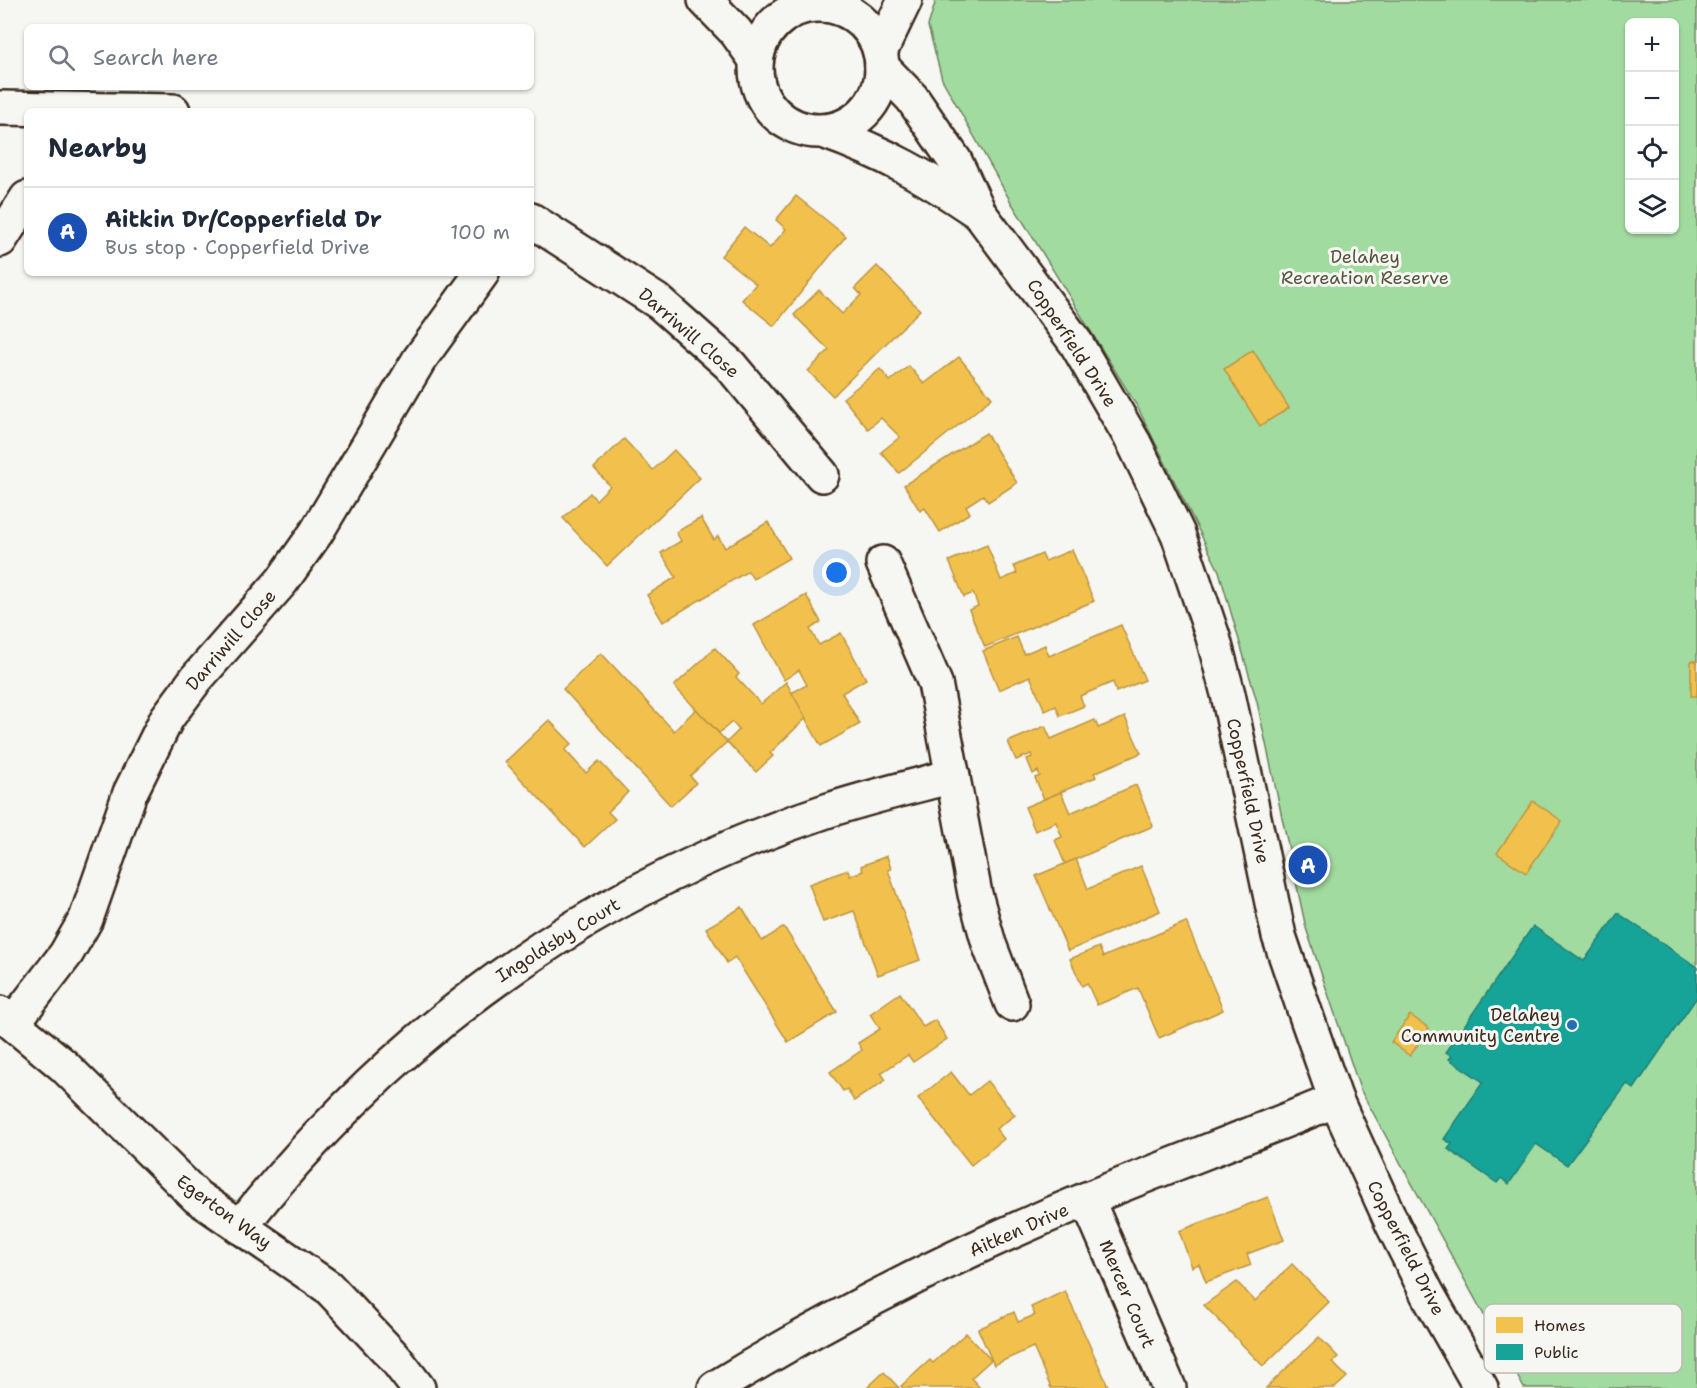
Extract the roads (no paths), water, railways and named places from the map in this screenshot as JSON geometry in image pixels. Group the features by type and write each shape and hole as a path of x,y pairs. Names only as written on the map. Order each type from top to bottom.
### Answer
{"street":[{"path":"705,0 736,32 756,60"},
{"path":"881,59 866,27 850,5 793,3 786,14 771,26 761,42 756,60 756,79 762,97 773,112 787,123 804,130 824,131 842,127 859,117 872,103 879,85 881,59 905,0"},
{"name":"Copperfield Drive","path":"881,59 944,144 980,214 1076,343 1107,392 1178,534 1213,637 1228,694 1279,936 1336,1100 1392,1223 1427,1293 1481,1388"},
{"path":"0,108 24,109"},
{"name":"Copperfield Drive","path":"824,131 866,146 924,175 980,214"},
{"path":"0,240 24,203"},
{"name":"Darriwill Close","path":"534,222 660,303 730,365 822,475"},
{"name":"Darriwill Close","path":"7,1018 66,954 86,918 130,793 167,718 196,679 282,581 316,533 419,360 480,276"},
{"path":"883,563 935,683 975,894 989,944 1012,1004"},
{"name":"Ingoldsby Court","path":"240,1227 316,1136 376,1077 468,999 525,957 611,905 695,864 826,811 953,776"},
{"name":"Egerton Way","path":"7,1018 63,1065 197,1197 295,1262 328,1287 394,1358 418,1388"},
{"name":"Aitken Drive","path":"715,1388 790,1342 852,1308 1087,1199 1336,1100"},
{"name":"Mercer Court","path":"1087,1199 1169,1388"}],"place":[{"name":"Aitkin Dr/Copperfield Dr","path":"1308,865"},
{"name":"Delahey Community Centre","path":"1572,1025"}],"park label":[{"name":"Delahey Recreation Reserve","path":"1365,267"}]}
